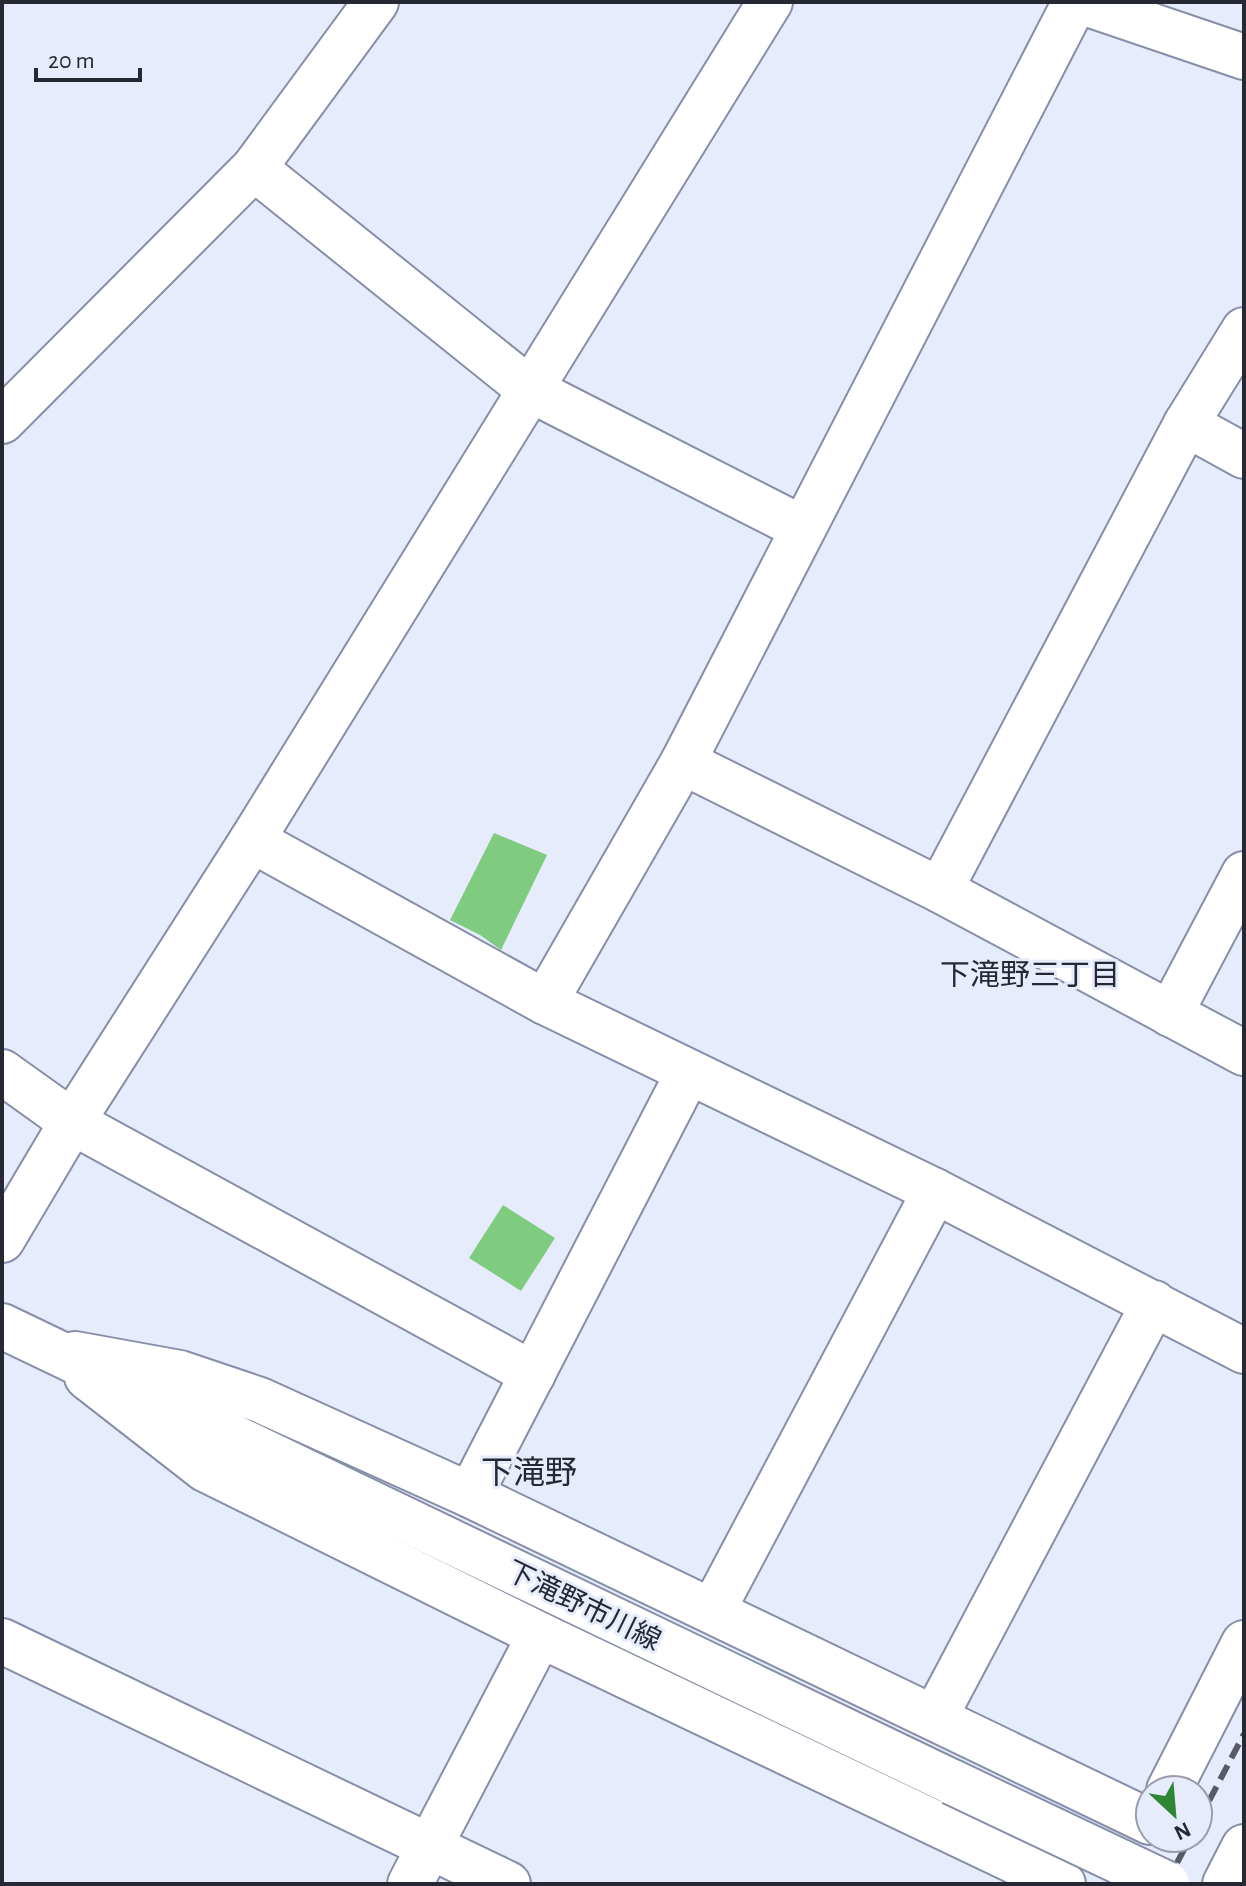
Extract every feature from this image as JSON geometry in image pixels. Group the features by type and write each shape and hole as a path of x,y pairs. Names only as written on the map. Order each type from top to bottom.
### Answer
{"street":[{"path":"2,421 254,168 376,2"},
{"path":"2,1240 72,1122 252,840 770,2"},
{"path":"545,1002 683,762 1075,2"},
{"path":"1082,2 1244,57"},
{"path":"254,168 529,389 802,528"},
{"path":"940,890 1186,424 1244,330"},
{"path":"1186,424 1244,456"},
{"path":"683,762 940,890 1244,1053"},
{"path":"252,840 545,1002 935,1191 1244,1351"},
{"path":"1170,1014 1244,874"},
{"path":"2,1072 72,1122 533,1374"},
{"path":"470,1495 688,1073"},
{"path":"713,1610 935,1191"},
{"path":"935,1717 1154,1303"},
{"name":"下滝野市川線","path":"2,1326 1167,1884"},
{"path":"53,1351 180,1373 260,1400 713,1610 1134,1817"},
{"path":"53,1351 205,1469 540,1635 1063,1884"},
{"path":"420,1865 540,1635"},
{"path":"2,1641 420,1865 508,1884"},
{"path":"1177,1774 1244,1643"},
{"path":"1121,1884 1136,1854"}],"building":[{"path":"494,833 547,855 501,950 450,920"},
{"path":"503,1205 555,1238 521,1291 469,1258"}],"railway":[{"path":"1214,1791 1244,1734"},
{"path":"1166,1884 1182,1854"}],"district":[{"name":"下滝野三丁目","path":"1030,975"},
{"name":"下滝野","path":"529,1472"}]}
